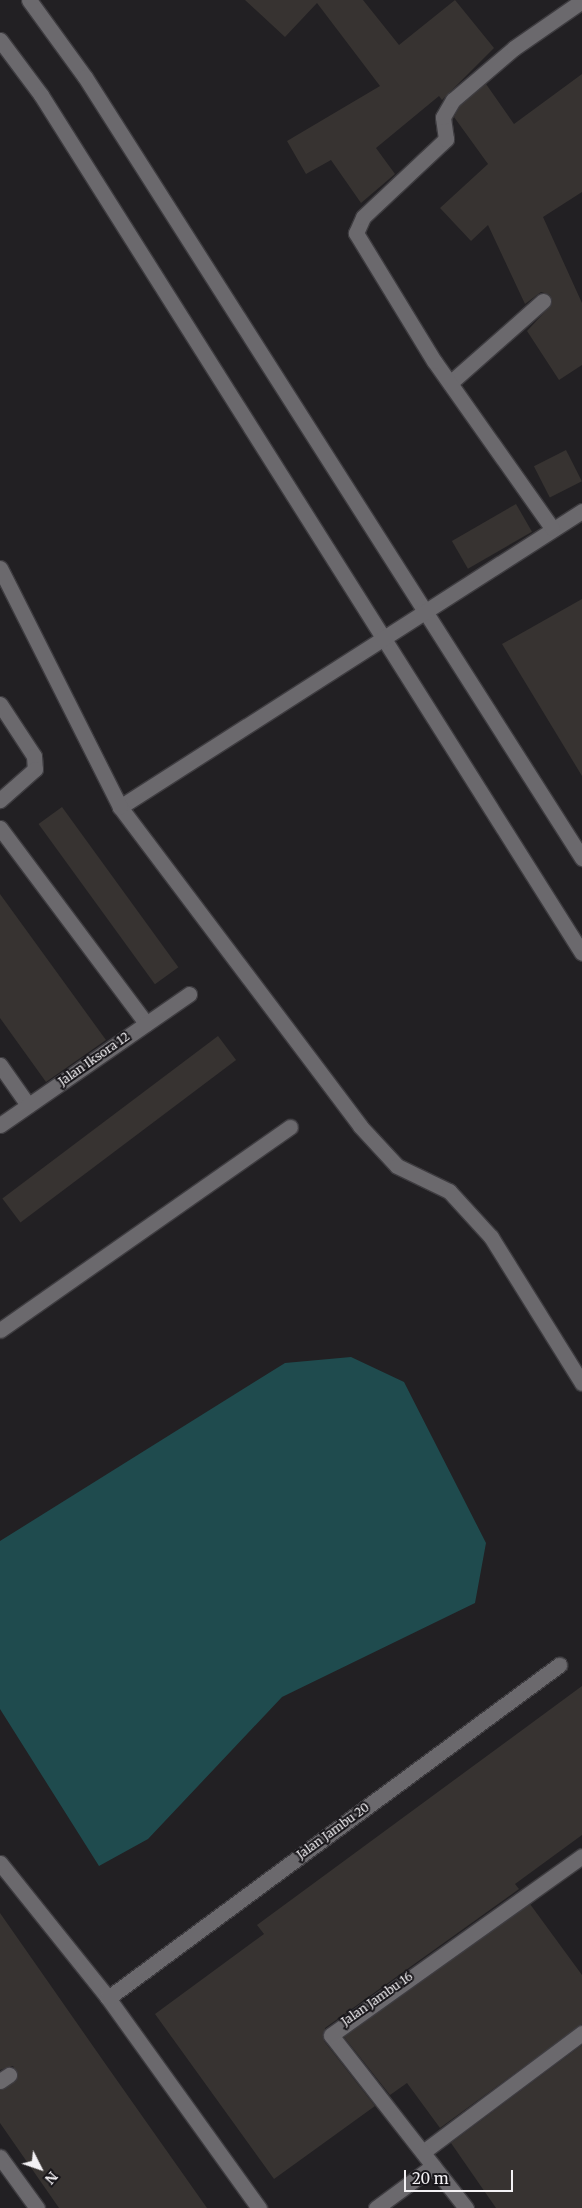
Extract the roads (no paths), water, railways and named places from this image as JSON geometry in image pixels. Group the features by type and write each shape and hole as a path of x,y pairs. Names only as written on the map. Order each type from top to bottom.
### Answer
{"street":[{"path":"29,0 85,77 582,858"},
{"path":"552,528 450,383 356,233 363,217 446,139 443,117 453,100 514,48 582,1"},
{"path":"0,40 41,95 582,953"},
{"path":"450,383 543,301"},
{"path":"120,807 381,636 426,612 552,528 582,511"},
{"path":"0,568 120,807 360,1126 397,1166 449,1191 491,1237 582,1383"},
{"path":"0,704 34,756 35,769 0,800"},
{"path":"0,828 146,1023"},
{"name":"Jalan Iksora 12","path":"0,1125 189,994"},
{"path":"0,1065 28,1105"},
{"path":"0,1330 290,1127"},
{"name":"Jalan Jambu 20","path":"108,1998 559,1664"},
{"name":"Jalan Jambu 16","path":"466,2208 335,2043 331,2035 334,2028 582,1856"},
{"path":"0,1863 108,1998 259,2208"},
{"path":"423,2152 582,2033"},
{"path":"0,2158 37,2208"},
{"path":"376,2208 433,2166"}],"water":[{"path":"351,1357 404,1382 486,1543 475,1603 282,1697 148,1839 99,1866 0,1709 0,1541 285,1363"}]}
